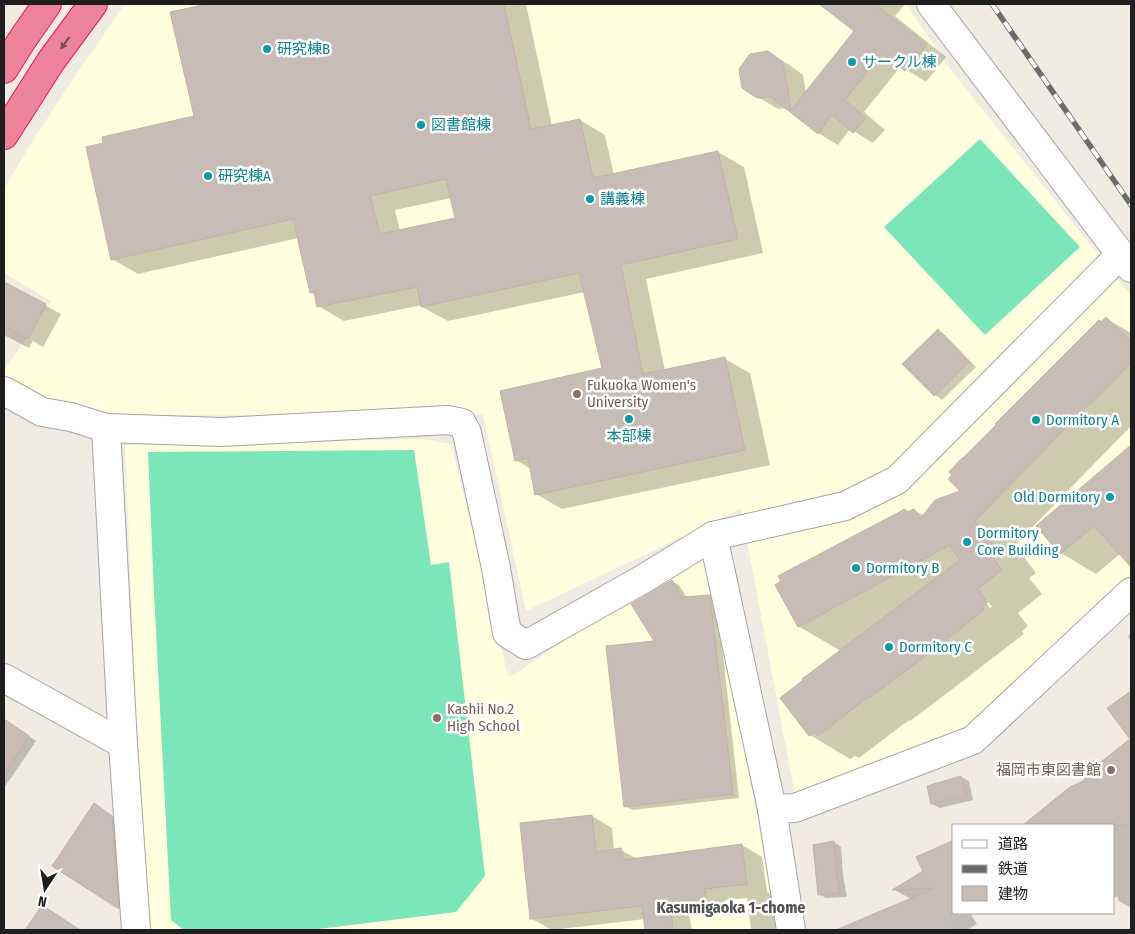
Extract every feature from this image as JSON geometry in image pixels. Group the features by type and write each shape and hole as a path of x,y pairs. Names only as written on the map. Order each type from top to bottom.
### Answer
{"highway":[{"path":"4,60 16,40 45,4"},
{"path":"4,69 45,4"},
{"path":"4,135 51,62 93,4"}],"street":[{"path":"4,392 42,412 71,417 106,428 221,432 448,420 462,423 467,433 494,558 507,633 526,645 643,579 713,536 845,506 897,480 1126,261 931,4"},
{"path":"106,428 123,744 136,930"},
{"path":"713,536 772,809 791,930"},
{"path":"772,809 795,808 973,740 1131,592"},
{"path":"4,678 123,744"}],"shaded area":[{"name":"Fukuoka Women's University","path":"125,4 906,4 951,70 1131,296 1131,580 960,731 796,800 741,509 526,611 483,415 107,415 43,406 4,383 4,371 51,301 4,273 4,189 75,76"},
{"name":"Kashii No.2 High School","path":"423,439 451,444 508,676 513,675 707,547 778,930 150,930 138,760 125,445"}],"green space":[{"path":"980,139 1080,247 985,335 884,227"},
{"path":"414,450 431,565 449,562 485,876 456,912 310,930 184,930 171,920 148,452"}],"building":[{"path":"208,4 504,4 531,129 580,119 593,178 718,151 738,239 621,265 643,374 725,357 745,450 535,495 528,458 515,461 500,391 602,368 579,273 421,307 417,287 317,307 314,292 310,293 293,219 111,260 86,147 103,143 102,137 194,116 170,12","holes":["446,179 455,218 380,234 370,196"]},
{"name":"サークル棟","path":"819,4 875,4 927,45 905,71 882,53 845,100 866,118 853,133 832,115 818,134 771,97 757,98 742,88 739,69 750,54 768,51 783,62 791,110 854,31"},
{"path":"4,282 46,304 28,339 4,326"},
{"path":"1106,317 1131,341 1131,363 975,521 997,549 990,554 1002,570 978,589 988,602 982,607 984,610 818,736 815,732 809,736 780,698 802,679 960,560 950,545 798,627 775,585 781,581 778,576 905,509 907,512 914,509 920,519 935,500 960,491 948,479 952,475 949,472 1099,320 1101,322"},
{"path":"938,329 969,362 934,396 902,364"},
{"name":"Old Dormitory","path":"1131,445 1131,567 1094,526 1060,554 1036,526"},
{"path":"672,580 682,597 710,595 733,794 624,807 606,646 654,641 631,604"},
{"path":"1131,691 1131,825 1024,824 1070,787 1085,780 1083,776 1130,739 1107,708"},
{"path":"4,719 29,736 4,774"},
{"path":"961,776 966,796 931,804 927,786"},
{"path":"94,803 112,816 119,909 52,866"},
{"path":"592,815 596,852 621,848 623,860 742,844 747,884 705,889 706,898 670,903 673,930 645,930 642,906 530,919 520,823"},
{"path":"834,841 840,893 818,895 813,845"},
{"path":"952,841 952,914 962,914 963,916 952,922 956,930 836,930 935,888 892,890 923,871 916,857"},
{"path":"42,905 80,930 25,930"}],"railway":[{"path":"992,4 1131,205"}],"place":[{"name":"研究棟B","path":"267,49"},
{"name":"サークル棟","path":"852,62"},
{"name":"図書館棟","path":"421,125"},
{"name":"研究棟A","path":"208,176"},
{"name":"講義棟","path":"590,199"},
{"name":"Fukuoka Women's University","path":"577,394"},
{"name":"本部棟","path":"629,419"},
{"name":"Dormitory A","path":"1036,420"},
{"name":"Old Dormitory","path":"1110,497"},
{"name":"Dormitory Core Building","path":"967,542"},
{"name":"Dormitory B","path":"856,568"},
{"name":"Dormitory C","path":"889,647"},
{"name":"Kashii No.2 High School","path":"437,718"},
{"name":"福岡市東図書館","path":"1111,770"}],"district":[{"name":"Kasumigaoka 1-chome","path":"731,907"}]}
